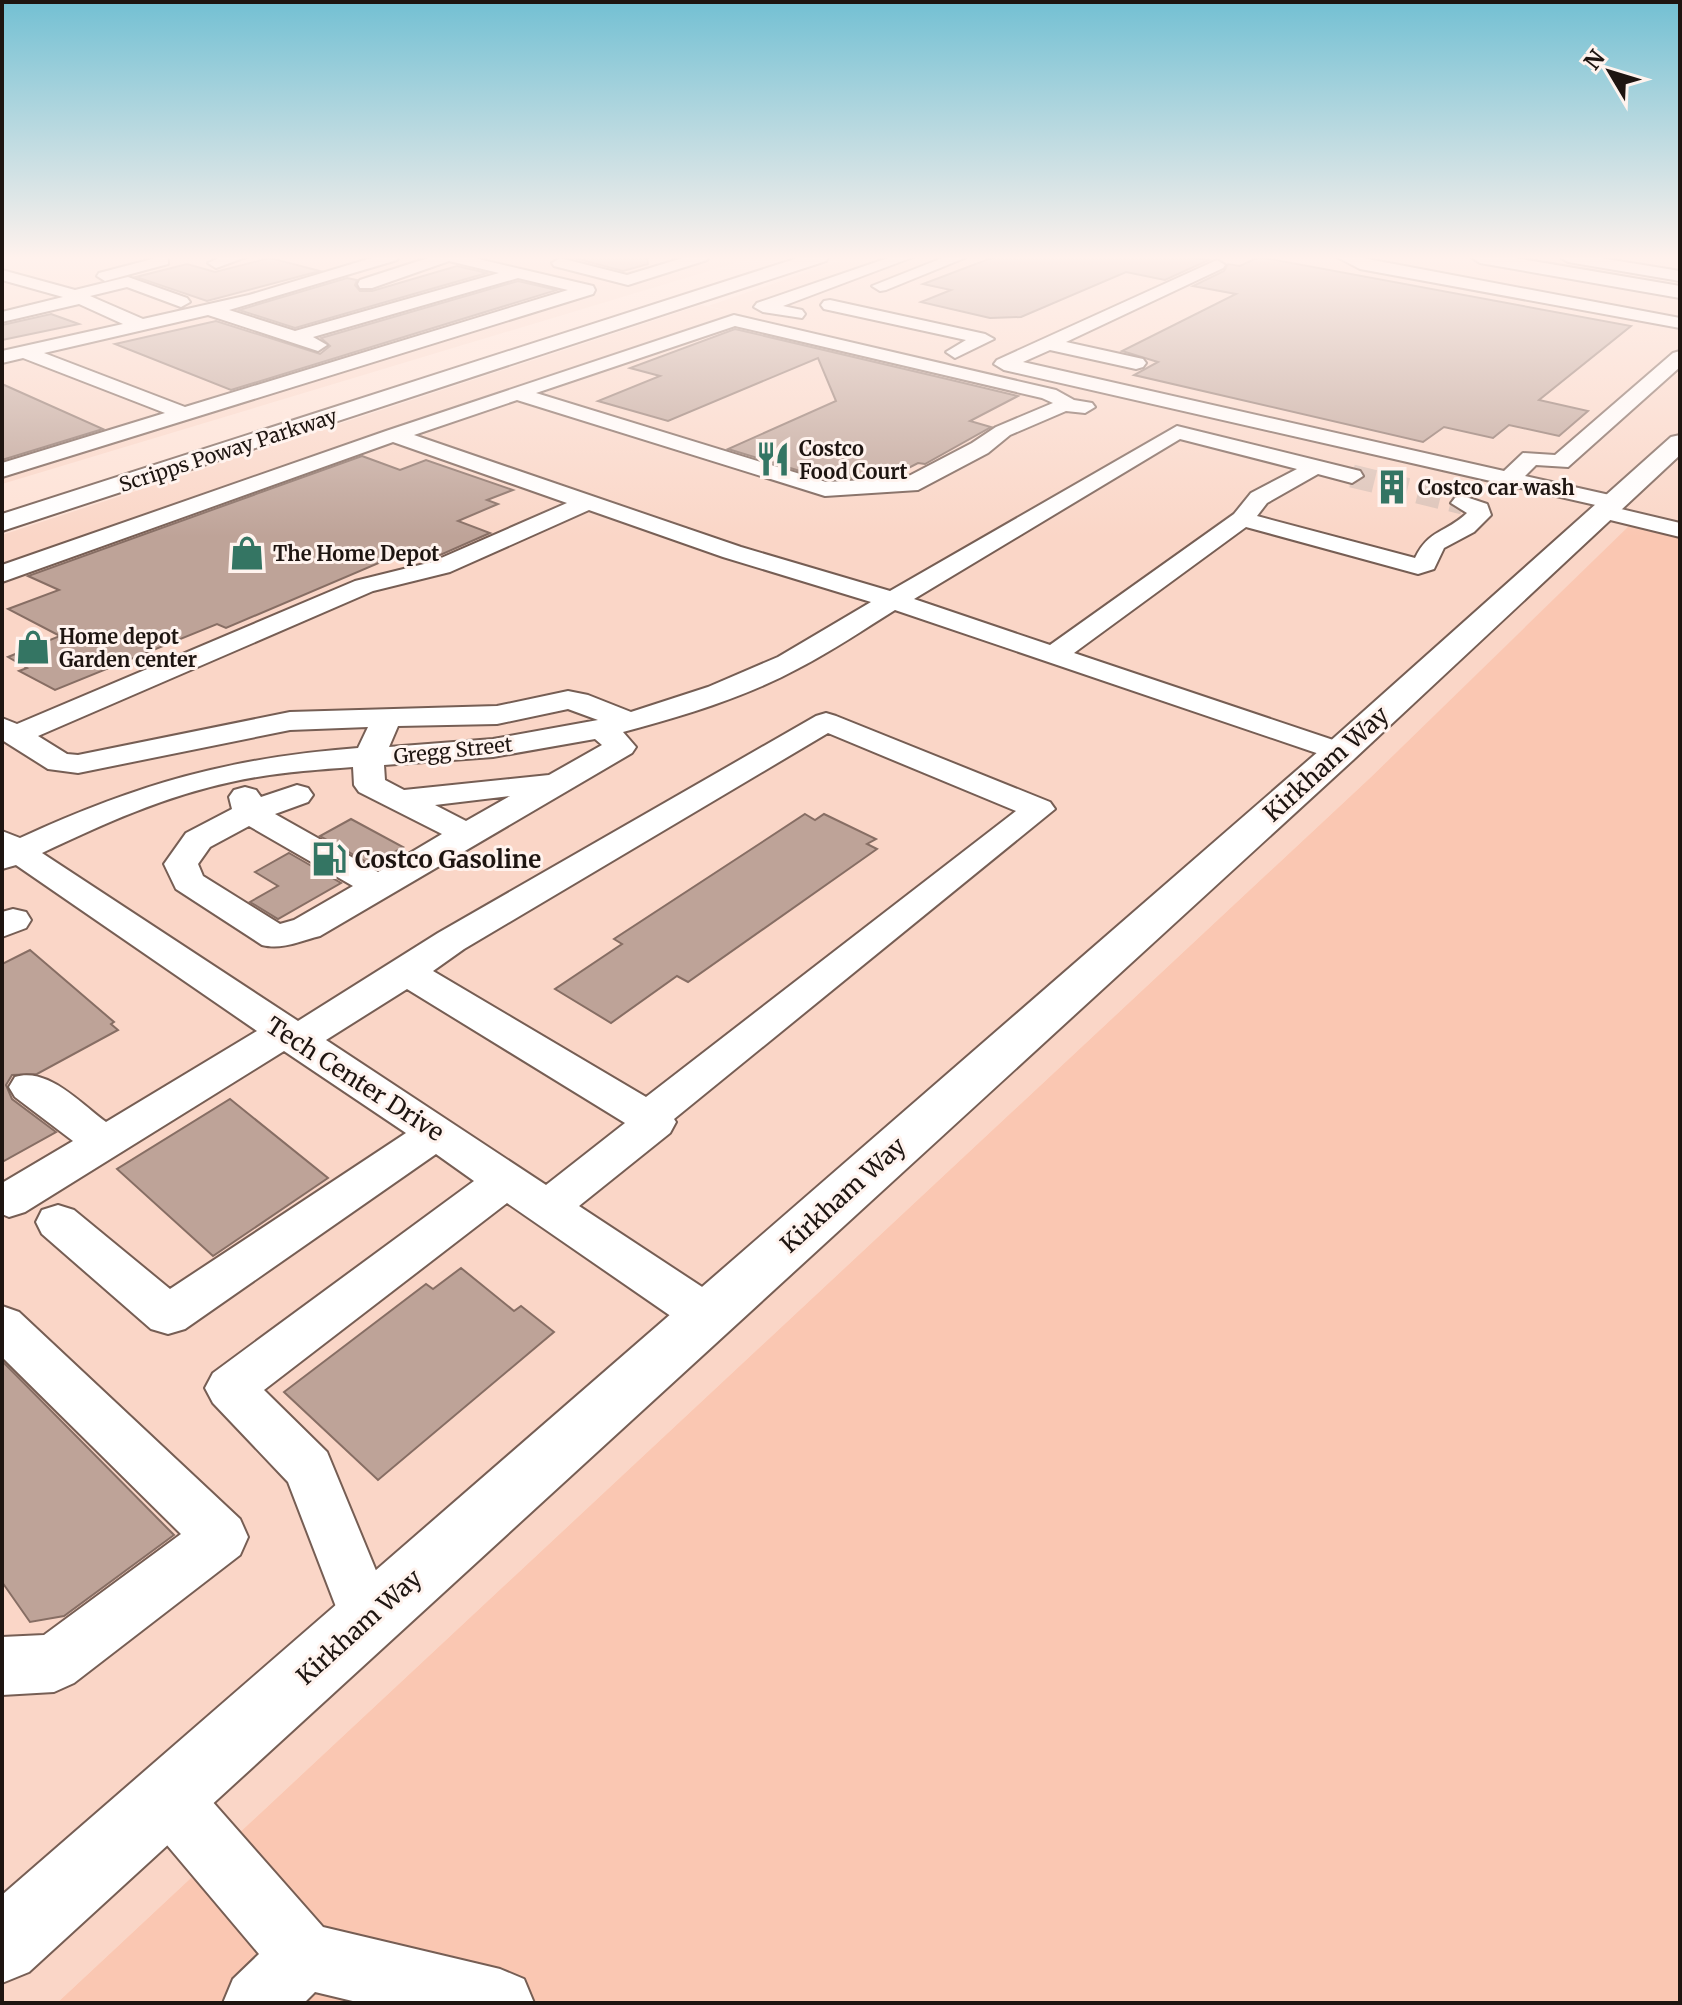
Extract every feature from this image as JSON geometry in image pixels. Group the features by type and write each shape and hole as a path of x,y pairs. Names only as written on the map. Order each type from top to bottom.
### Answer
{"main road":[{"name":"Scripps Poway Parkway","path":"2,501 477,351"},
{"name":"Scripps Poway Parkway","path":"2,523 532,351"},
{"name":"Kirkham Way","path":"2,1945 1678,447"}],"street":[{"path":"3,357 38,351"},
{"path":"337,351 363,359"},
{"path":"2,470 390,351"},
{"path":"2,574 393,435 642,351"},
{"path":"864,351 1049,394 1064,400 1064,405"},
{"path":"949,351 1508,479 1680,530"},
{"path":"992,361 1027,351"},
{"path":"1079,351 1136,363"},
{"path":"28,353 185,414"},
{"path":"1508,479 1531,458 1560,462 1680,357"},
{"path":"515,393 825,489 910,485 980,448 1003,431 1064,405 1100,411"},
{"name":"Gregg Street","path":"7,851 144,795 238,771 496,748 614,725 669,710 756,678 893,602 1166,428 1312,467"},
{"path":"393,435 732,552 893,602 1340,752"},
{"path":"1052,656 1242,519 1259,498 1293,482 1312,467 1352,476"},
{"path":"9,731 364,586 441,567 588,502"},
{"path":"1242,519 1418,566 1425,564 1434,544 1467,512"},
{"path":"9,731 59,762 78,764 290,721 497,715 568,700 578,701 614,725 621,747 307,928 275,937 188,882 181,864 198,840 249,813 297,795"},
{"path":"387,717 368,759 370,785 467,834"},
{"path":"9,1200 104,1142 407,972 451,941 826,722 1039,809 648,1117"},
{"path":"238,771 249,813 378,886"},
{"path":"399,800 558,781"},
{"name":"Tech Center Drive","path":"7,851 437,1133 708,1316"},
{"path":"407,972 655,1122 547,1208"},
{"path":"29,1087 104,1142"},
{"path":"58,1222 168,1315 437,1133"},
{"path":"368,1619 309,1468 230,1388 505,1181"},
{"path":"2,1326 221,1537 54,1663 2,1666"},
{"path":"167,1797 304,1956 500,2003"},
{"path":"257,2003 304,1956"}],"shaded area":[{"path":"2,351 445,351 2,484"},
{"path":"563,351 1680,351 1680,536 1631,525 1371,777 57,2003 2,2003 2,535"},
{"path":"1631,524 1680,536 1680,2003 57,2003 1371,777"}],"building":[{"path":"132,351 309,351 320,354 324,351 360,351 231,390"},
{"path":"677,351 826,351 1018,396 970,421 991,427 925,464 918,463 893,476 826,479 728,449 836,401 818,358 668,421 598,401 660,376 630,368"},
{"path":"1122,351 1600,351 1539,400 1588,411 1559,436 1509,425 1493,438 1444,427 1423,442 1134,375 1158,362"},
{"path":"2,384 103,429 2,460"},
{"name":"The Home Depot","path":"362,456 400,470 426,460 513,490 487,500 498,504 458,521 490,533 438,556 416,547 226,628 217,624 55,690 19,671 27,668 8,657 60,636 8,609 59,590 28,576"},
{"path":"805,814 815,820 824,814 876,839 867,844 877,849 688,982 677,976 611,1023 555,989 622,944 614,939"},
{"path":"351,819 403,847 372,865 320,836"},
{"path":"289,853 341,883 278,919 250,902 278,886 255,872"},
{"path":"30,950 114,1022 111,1024 118,1030 37,1074 12,1075 6,1085 12,1099 56,1132 2,1162 2,964"},
{"path":"230,1099 328,1178 213,1256 117,1169"},
{"path":"461,1268 514,1311 521,1306 554,1332 378,1480 284,1392 426,1284 433,1289"},
{"path":"2,1361 174,1535 64,1616 30,1622 2,1582"}],"tunnel":[{"path":"1352,476 1463,503"}],"place":[{"name":"Costco Food Court","path":"773,459"},
{"name":"Costco car wash","path":"1392,487"},
{"name":"The Home Depot","path":"247,553"},
{"name":"Home depot Garden center","path":"33,647"},
{"name":"Costco Gasoline","path":"329,859"}]}
